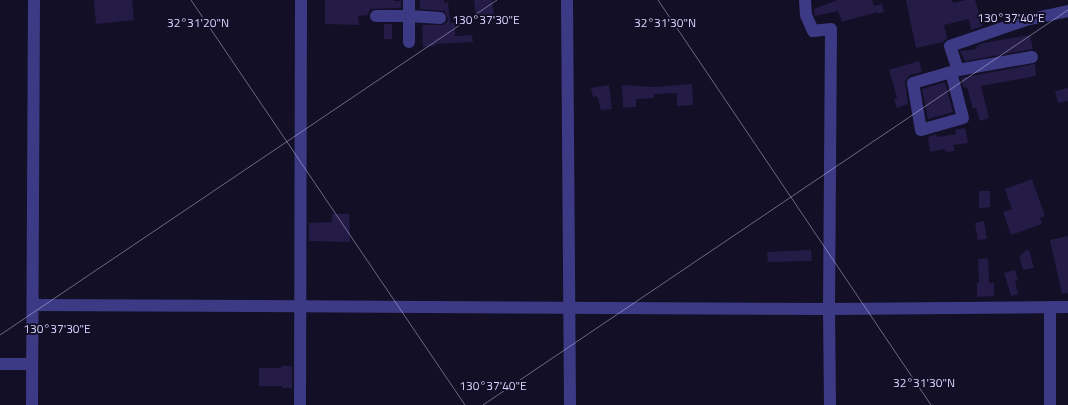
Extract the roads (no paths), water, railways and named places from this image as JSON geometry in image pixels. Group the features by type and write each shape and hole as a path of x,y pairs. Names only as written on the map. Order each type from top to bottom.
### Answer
{"street":[{"path":"32,405 34,305 34,0"},
{"path":"300,405 301,0"},
{"path":"409,0 409,42"},
{"path":"566,0 570,405"},
{"path":"805,0 806,15 813,31 831,29 830,405"},
{"path":"1032,57 954,71 912,83 922,130 963,118 954,71 950,46 1026,20 1068,12"},
{"path":"376,16 440,18"},
{"path":"34,305 829,309 1068,307"},
{"path":"1050,307 1050,405"},
{"path":"0,364 32,364"}]}
